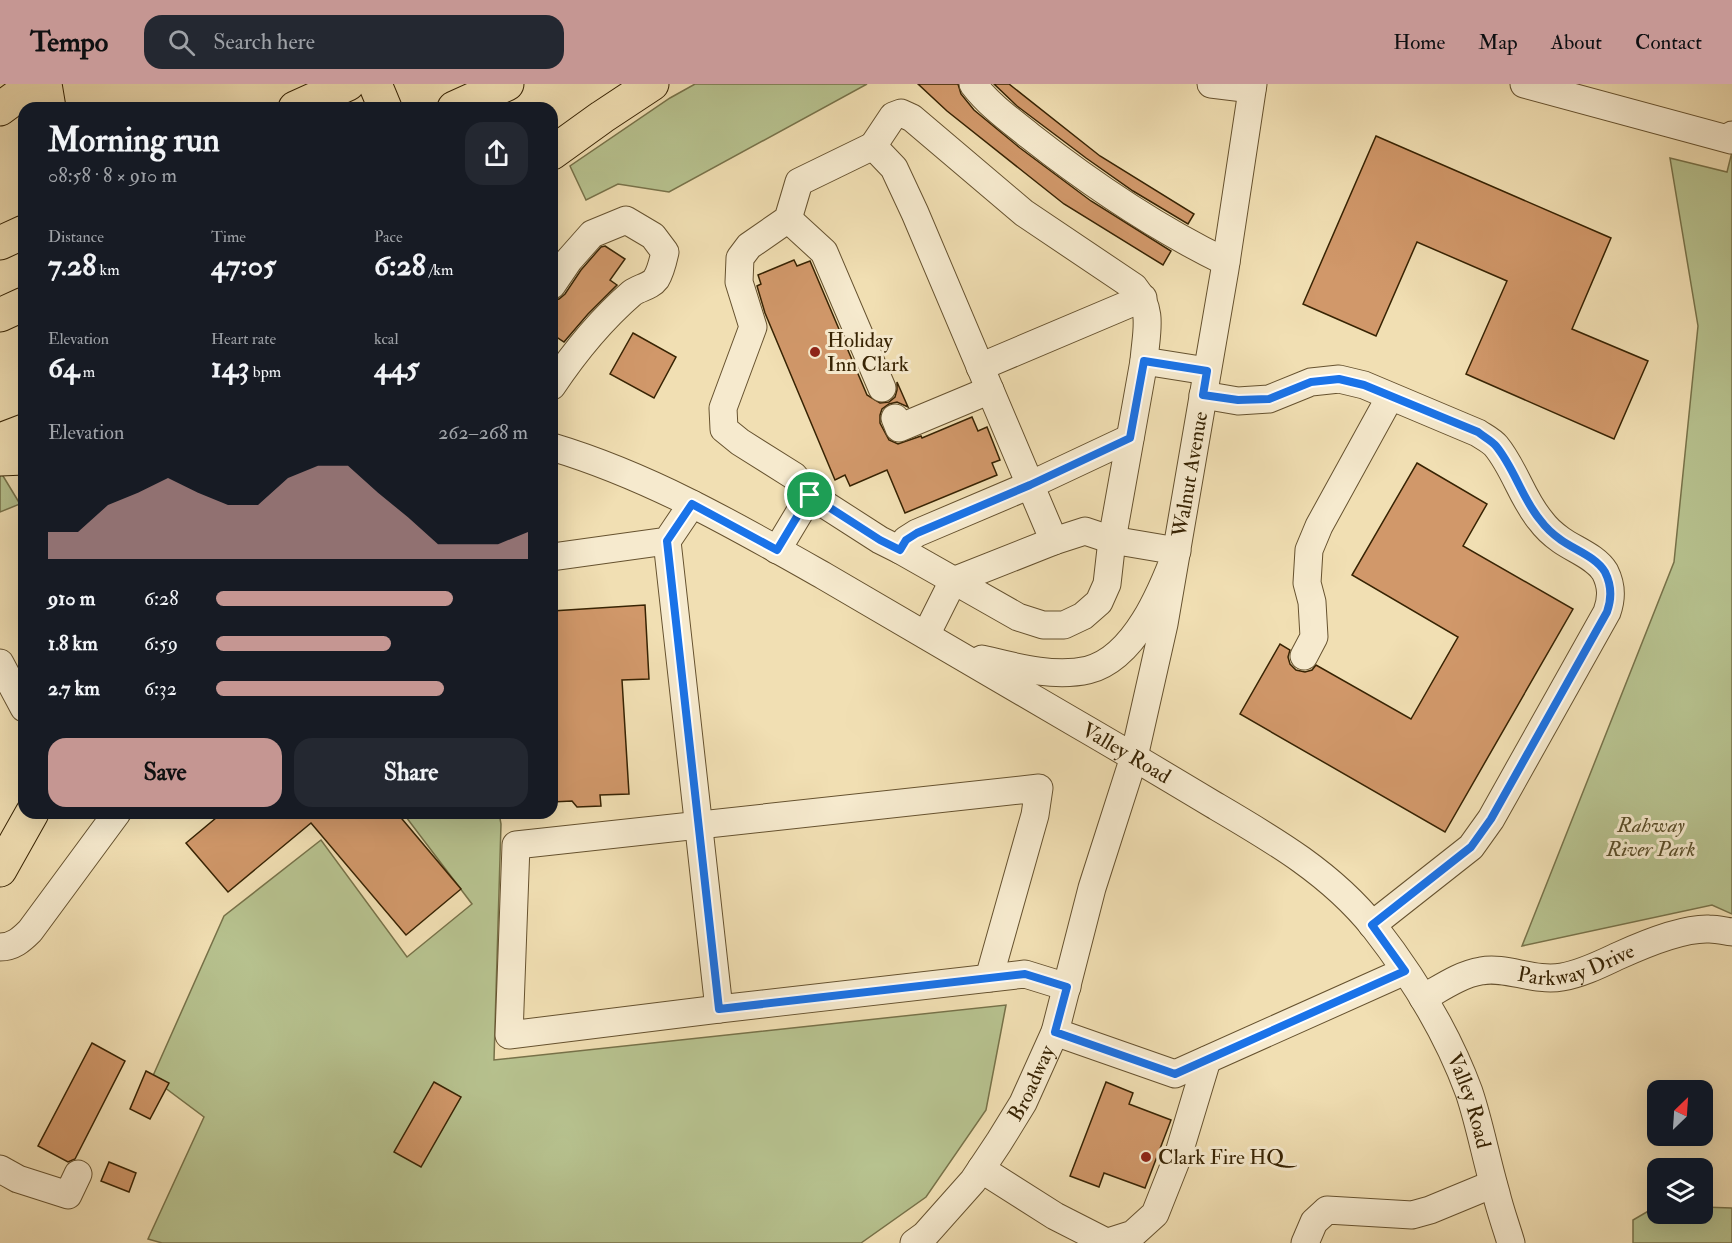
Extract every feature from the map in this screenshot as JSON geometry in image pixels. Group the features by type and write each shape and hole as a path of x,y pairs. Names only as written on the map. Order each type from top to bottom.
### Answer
{"main road":[{"path":"0,109 34,84"},
{"path":"45,84 47,102"},
{"path":"308,102 348,84"},
{"path":"375,84 382,102"},
{"path":"467,102 507,84"},
{"path":"558,149 652,84"},
{"path":"0,315 18,307"},
{"path":"0,440 18,433"},
{"path":"0,459 18,458"},
{"path":"0,870 8,837 26,819"}],"street":[{"path":"1211,84 1253,87"},
{"path":"1524,84 1731,140 1732,135"},
{"name":"Walnut Avenue","path":"1134,757 1164,624 1177,551 1253,87"},
{"path":"979,92 1076,172 1190,244 1226,262"},
{"path":"901,113 912,118 1024,213 1125,279 1143,298 1148,313 1144,361 1112,540 1107,584 1099,602 1083,616 1064,625 1043,625 1018,617 880,540 810,495 794,476 740,442 724,429 723,408 753,327 739,282 740,258 750,246 788,219 799,182 873,146 893,116 901,113"},
{"path":"873,146 894,168 915,213 1054,541"},
{"path":"788,219 824,252 882,388"},
{"path":"558,276 592,234 626,220 653,236 665,252 656,280 634,292 603,322 558,377"},
{"path":"895,418 899,428 985,379 1143,298"},
{"path":"1144,361 1205,383 1238,400 1269,399 1311,382 1339,379 1364,385 1478,432 1495,444 1511,467 1526,499 1540,520 1559,539 1594,561 1604,570 1610,583 1611,599 1607,612 1491,819 1471,847 1372,925"},
{"path":"1304,656 1314,637 1313,611 1307,583 1309,550 1319,526 1390,397"},
{"path":"900,550 906,540 917,533 1030,485 1130,438"},
{"name":"Valley Road","path":"558,449 627,473 692,504 777,550 1134,757 1300,858 1333,884 1372,925 1423,998 1448,1041 1469,1093 1511,1243"},
{"path":"777,550 810,495"},
{"path":"692,504 667,541 719,1009"},
{"path":"1085,531 1112,540 1177,551 1158,597 1142,623 1112,657 1090,669 1059,672 1039,670 970,655 935,640 953,581 1085,531"},
{"path":"558,556 667,541"},
{"path":"0,663 18,697"},
{"name":"Broadway","path":"914,1243 925,1235 973,1181 1023,1103 1055,1032 1092,888 1134,757"},
{"path":"989,978 1035,816 1039,788 516,845 509,1035 1025,974 1067,987"},
{"path":"0,947 19,942 30,931 113,819"},
{"name":"Parkway Drive","path":"1423,998 1461,978 1481,971 1501,971 1533,978 1563,977 1667,937 1709,929 1732,932"},
{"path":"1055,1032 1175,1074 1405,971"},
{"path":"981,1169 1056,1216 1108,1243 1133,1234 1155,1214 1178,1156 1207,1060"},
{"path":"0,1169 18,1179 68,1195 78,1174"},
{"path":"1305,1243 1314,1222 1327,1210 1412,1215 1431,1210 1493,1184"}],"green space":[{"path":"695,84 867,84 669,192 618,184 586,200 570,166 670,98"},
{"name":"Rahway River Park","path":"1732,152 1732,914 1712,905 1522,946 1674,562 1698,326 1670,158 1727,172"},
{"path":"0,471 18,501 18,505 0,512"},
{"path":"408,819 500,819 494,1060 1006,1005 986,1110 926,1197 861,1243 162,1243 148,1239 204,1117 152,1078 224,916 321,840 407,957 472,904"},
{"path":"1713,1207 1732,1208 1732,1243 1633,1243 1633,1220 1647,1212 1647,1224 1713,1224"}],"building":[{"path":"918,84 958,84 961,94 974,110 1020,148 1091,201 1171,251 1163,265 1064,204 947,111"},
{"path":"994,84 1009,84 1100,156 1194,214 1188,224 1133,191 1086,158 1017,106"},
{"path":"1376,136 1611,238 1572,329 1648,361 1614,439 1466,374 1507,281 1417,242 1376,336 1303,304"},
{"path":"605,246 625,259 610,280 617,285 564,342 558,338 558,299 565,294 581,270 601,247"},
{"name":"Holiday Inn Clark","path":"794,260 797,266 810,261 867,395 880,403 889,402 895,397 897,382 908,407 897,402 882,409 880,423 889,440 898,444 921,436 922,438 972,417 978,431 987,427 1000,460 992,463 997,475 905,513 887,470 850,486 845,475 835,480 765,313 757,286 761,284 758,275"},
{"path":"633,333 676,357 654,398 610,374"},
{"path":"1417,463 1487,504 1463,546 1573,609 1445,832 1240,714 1280,644 1290,650 1288,657 1290,664 1296,670 1305,672 1312,670 1316,665 1411,719 1458,637 1352,575"},
{"path":"645,605 649,679 622,680 629,794 600,795 601,806 577,807 572,801 558,802 558,611"},
{"path":"215,819 402,819 461,889 406,935 311,823 228,892 186,843"},
{"path":"92,1043 125,1061 75,1159 68,1162 38,1146"},
{"path":"146,1071 169,1083 150,1119 130,1109"},
{"path":"434,1082 461,1097 421,1167 394,1152"},
{"path":"1106,1082 1133,1093 1129,1104 1171,1120 1145,1188 1104,1173 1099,1187 1070,1176"},
{"path":"109,1162 136,1173 129,1192 101,1181"}],"place":[{"name":"Holiday Inn Clark","path":"815,352"},
{"name":"Clark Fire HQ","path":"1146,1157"}],"route":[{"path":"1144,361 1207,371 1203,395 1238,400 1269,399 1311,382 1339,379 1364,385 1478,432 1495,444 1511,467 1526,499 1540,520 1559,539 1604,570 1610,583 1611,599 1607,612 1508,791 1471,847 1372,925 1405,971 1175,1074 1055,1032 1067,987 1025,974 719,1009 667,541 692,504 777,550 810,495 880,540 900,550 906,540 917,533 1030,485 1130,438 1144,361"}]}
